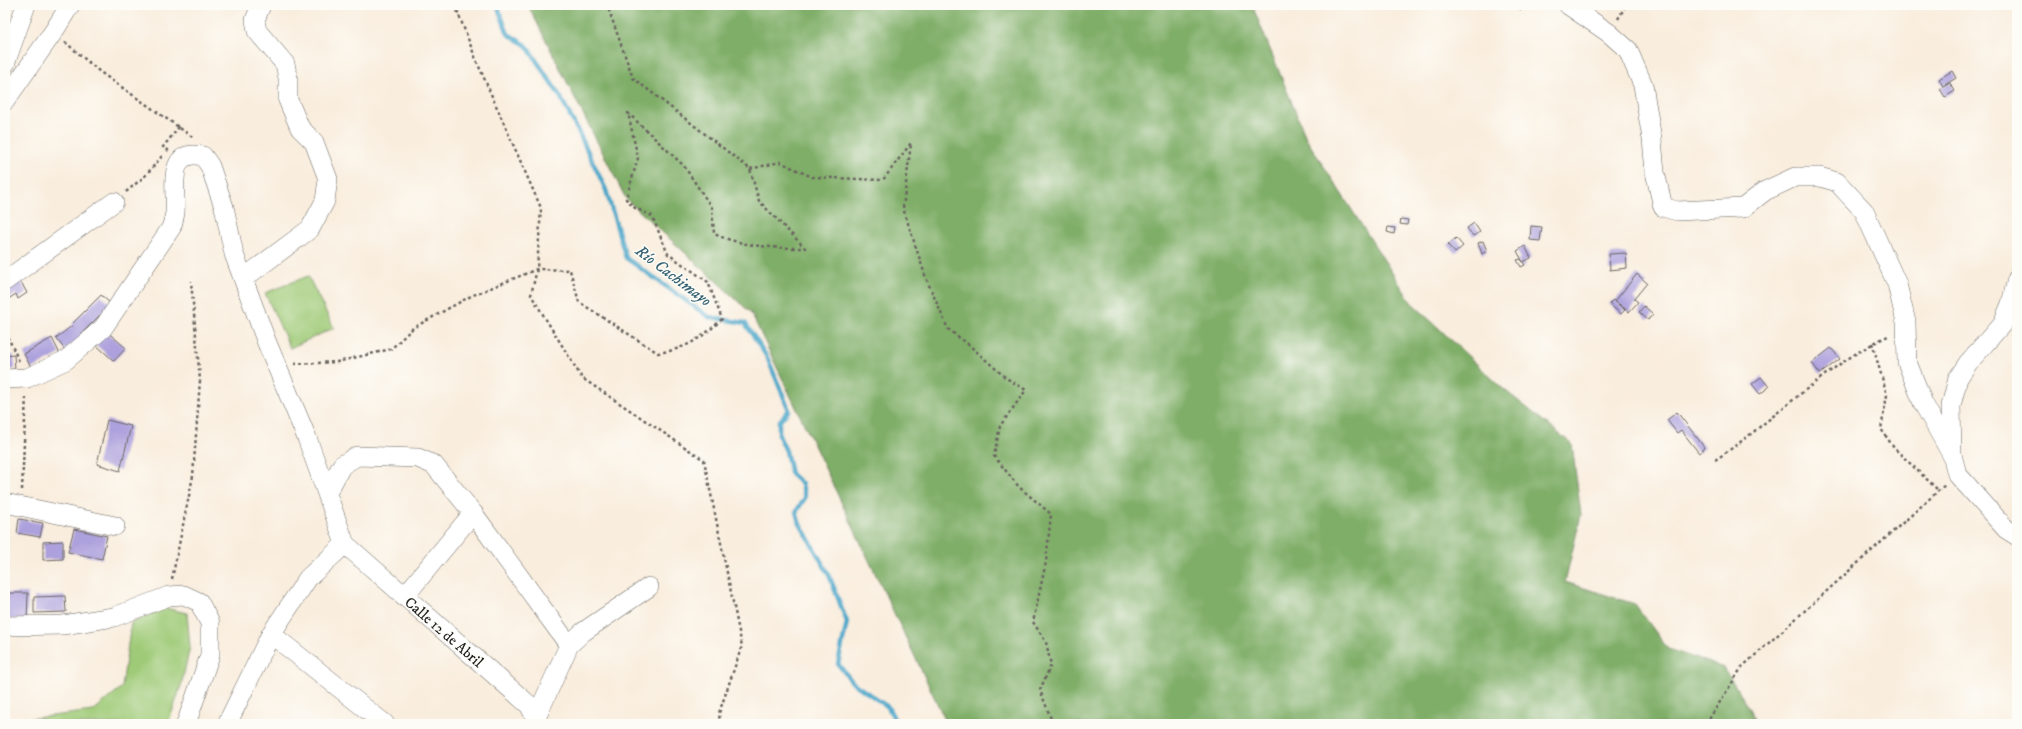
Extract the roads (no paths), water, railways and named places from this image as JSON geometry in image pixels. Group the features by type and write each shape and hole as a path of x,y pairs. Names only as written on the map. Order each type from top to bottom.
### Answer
{"street":[{"path":"5,64 26,5"},
{"path":"5,101 54,32 70,5"},
{"path":"244,278 310,230 324,201 328,179 314,142 300,128 288,100 285,64 257,31 255,20 261,5"},
{"path":"1568,5 1609,33 1628,50 1643,85 1652,139 1655,172 1663,207 1678,211 1743,208 1765,191 1795,177 1820,177 1837,182 1864,211 1897,284 1906,322 1907,362 1923,403 1952,455"},
{"path":"5,379 27,378 66,360 103,328 171,228 175,214 175,170 182,158 192,153 203,156 210,166 224,207 234,254 275,365 307,438 345,544 308,578 271,634 227,724"},
{"path":"5,281 114,202"},
{"path":"2017,279 2011,304 2003,323 1968,363 1958,378 1953,391 1951,406 1952,455 1957,474 2006,529 2017,536"},
{"path":"327,493 342,465 357,456 418,458 434,465 473,513 569,645"},
{"path":"13,505 115,526"},
{"path":"404,597 473,513"},
{"name":"Calle 12 de Abril","path":"345,544 529,706 535,721"},
{"path":"535,721 569,645 583,632 649,587"},
{"path":"5,626 64,625 114,617 169,596 184,595 199,602 210,623 210,655 186,724"},
{"path":"271,634 385,724"}],"waterway":[{"name":"Río Cachimayo","path":"497,5 508,34 526,45 560,96 578,131 606,190 626,258 709,317 745,323 767,357 789,410 779,422 779,436 786,451 791,474 802,484 805,498 796,512 799,522 829,575 847,622 838,664 853,683 888,707 897,724"}]}
